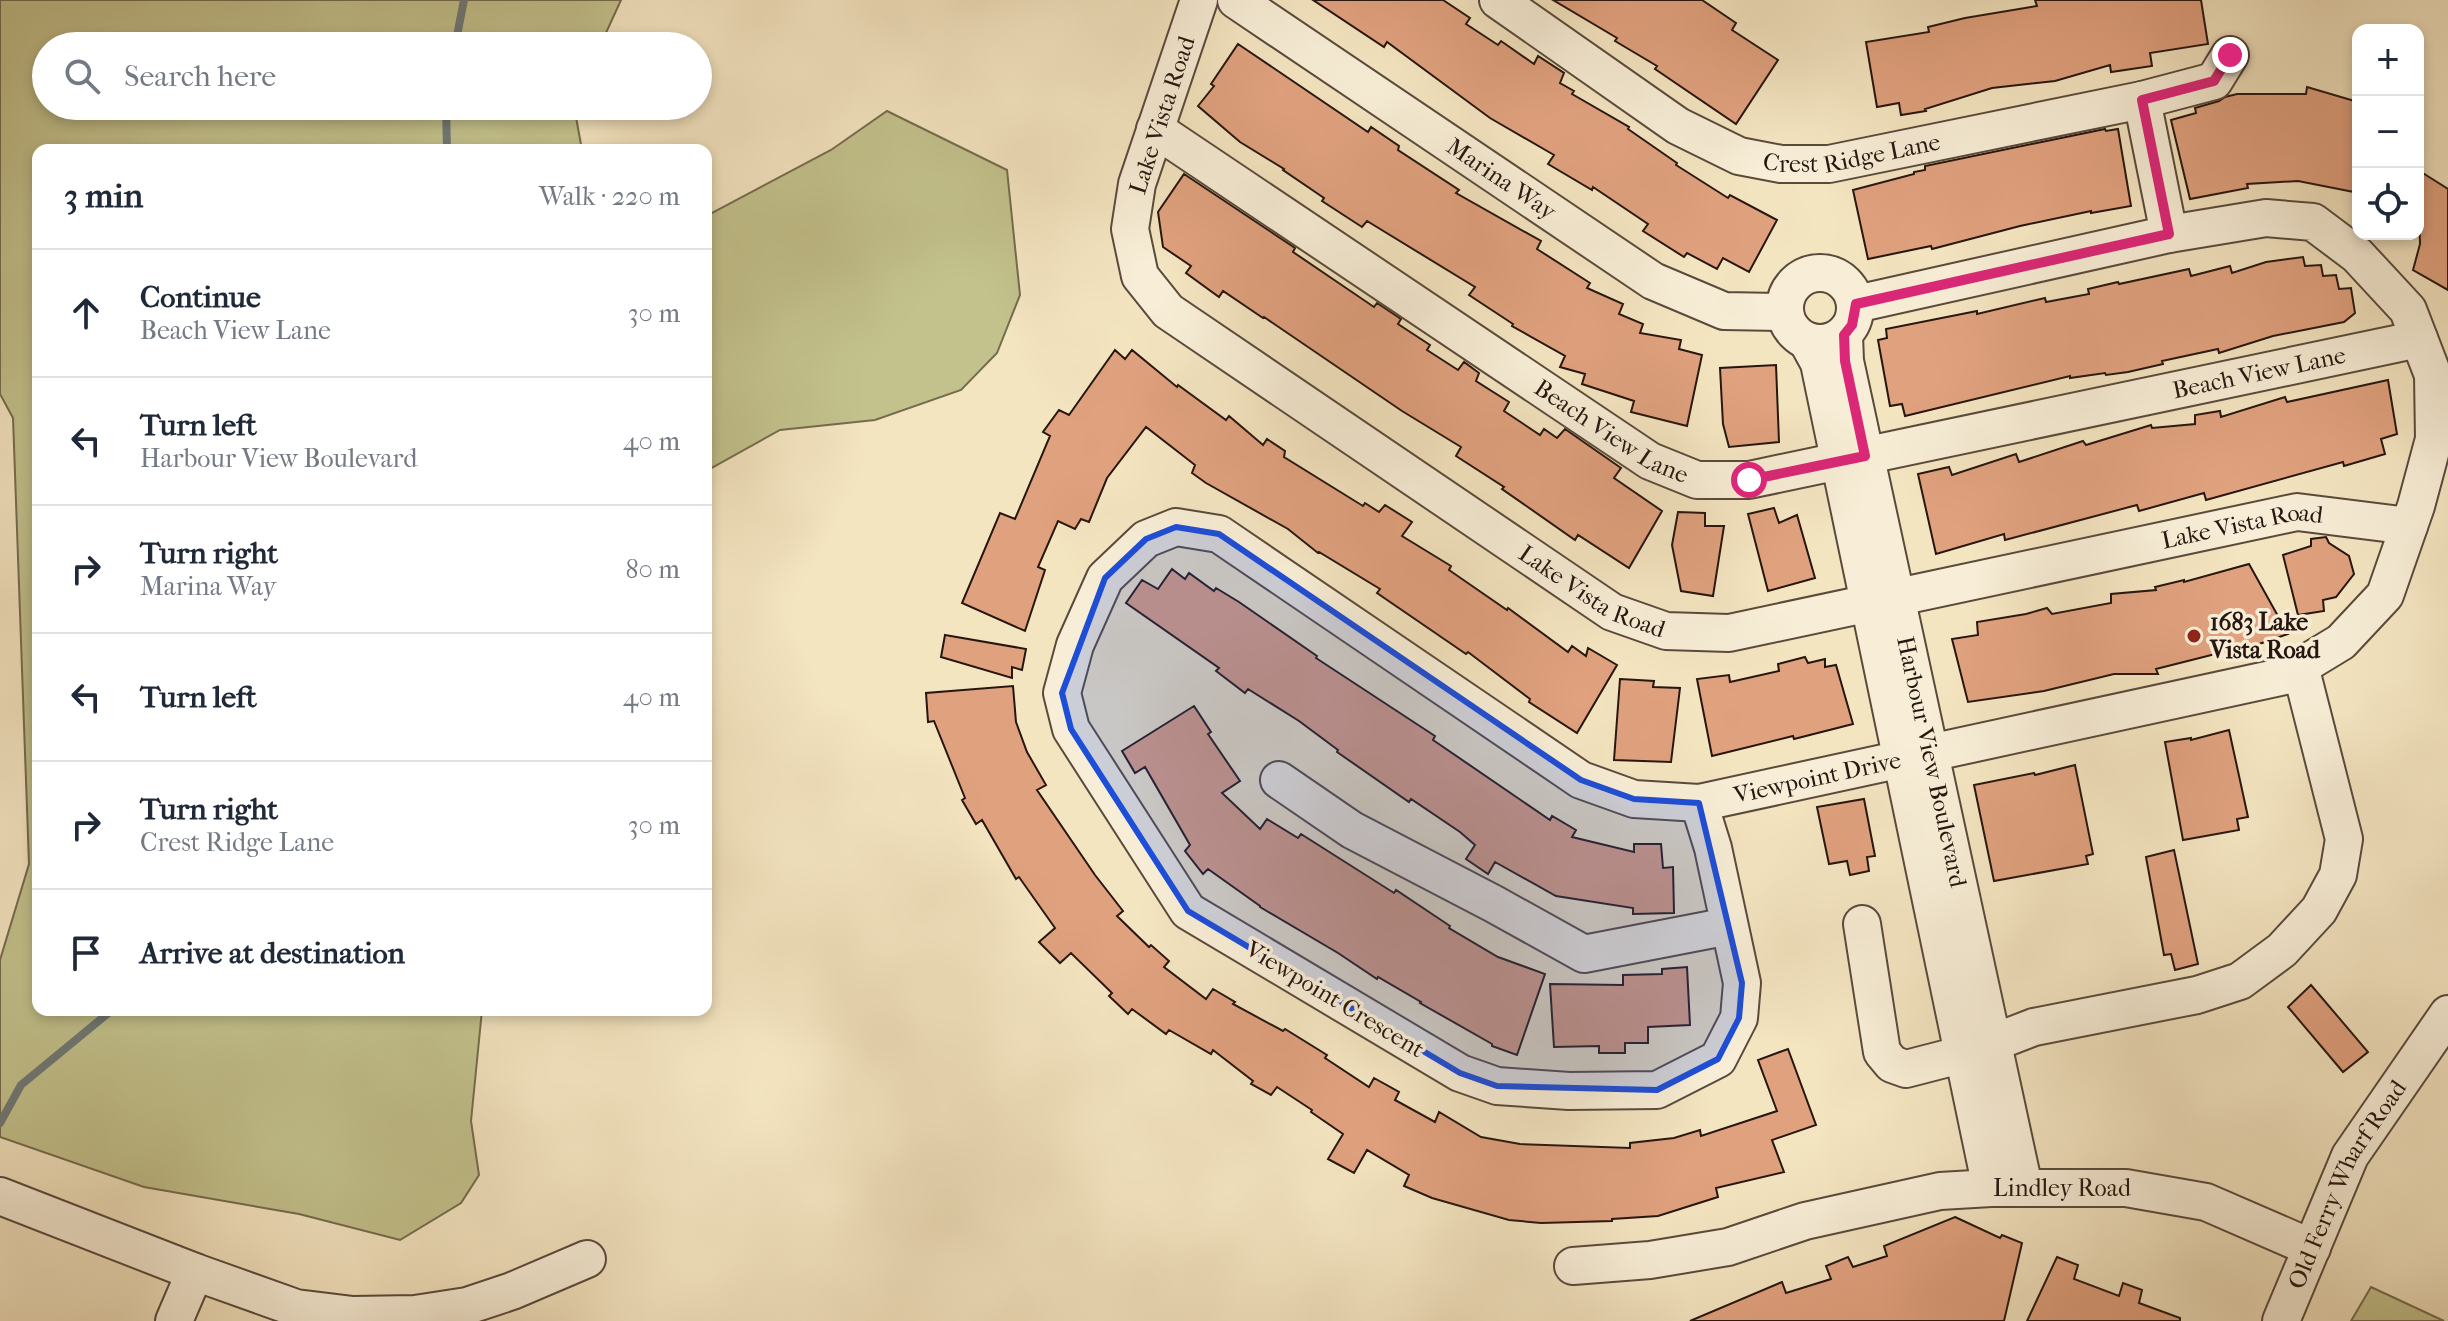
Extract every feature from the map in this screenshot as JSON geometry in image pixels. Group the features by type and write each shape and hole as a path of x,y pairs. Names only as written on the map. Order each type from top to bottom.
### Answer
{"street":[{"name":"Lake Vista Road","path":"1199,0 1137,184 1130,229 1140,276 1168,311 1612,612 1666,631 1729,633 2297,512 2409,526"},
{"name":"Marina Way","path":"1236,0 1653,281 1724,311 1785,312"},
{"name":"Crest Ridge Lane","path":"1498,0 1678,126 1739,156 1781,164 1829,164 2142,100 2214,81 2230,55"},
{"path":"2142,100 2169,234"},
{"name":"Beach View Lane","path":"1155,129 1650,461 1697,480 1749,480 2419,339"},
{"path":"1850,319 2169,234 2266,218 2313,222 2357,255 2408,310 2433,375 2434,439 2409,526"},
{"path":"1822,272 1834,275 1845,282 1852,292 1850,319 1831,342 1807,341 1796,334 1789,324 1785,312 1789,292 1800,279 1811,274 1822,272"},
{"name":"Harbour View Boulevard","path":"1850,319 1845,361 1852,458"},
{"name":"Harbour View Boulevard","path":"1807,341 1819,363 1852,458 2008,1188"},
{"name":"Viewpoint Drive","path":"1219,534 1581,780 1634,799 1699,803 2285,676 2341,642 2385,595 2409,526"},
{"name":"Viewpoint Crescent","path":"1219,534 1176,527 1146,539 1105,578 1075,645 1062,693 1071,729 1188,911 1460,1073 1497,1086 1569,1091 1657,1090 1718,1059 1739,1018 1742,983 1713,848 1699,803"},
{"path":"1862,924 1882,1052 1892,1064 1906,1069 1978,1049 2034,1027 2197,995 2240,981 2282,950 2319,910 2338,875 2344,839 2300,666"},
{"path":"1279,780 1352,830 1584,954 1729,926"},
{"name":"Old Ferry Wharf Road","path":"2281,1321 2350,1156 2448,1015"},
{"name":"Lindley Road","path":"1573,1266 1650,1260 1728,1247 1805,1221 1940,1191 2008,1188 2126,1188 2206,1202 2312,1248"},
{"path":"0,1196 296,1308 353,1315 415,1314 467,1306 512,1291 587,1259"},
{"path":"174,1321 195,1272"}],"highlighted area":[{"path":"1176,527 1219,534 1581,780 1634,799 1699,803 1742,983 1739,1018 1718,1059 1657,1090 1497,1086 1460,1073 1188,911 1071,729 1062,693 1105,578 1146,539"}],"shaded area":[{"path":"0,0 621,0 606,32 32,32 32,120 577,120 581,144 32,144 32,1016 481,1016 471,1121 479,1175 461,1203 400,1240 299,1214 144,1187 0,1137 0,960 29,864 13,418 0,394"},
{"path":"887,111 1007,170 1020,295 997,353 961,390 875,420 780,430 712,468 712,213 831,150"},
{"path":"2371,1287 2444,1321 2351,1321"}],"building":[{"path":"1313,0 1443,0 1470,18 1466,24 1498,45 1501,41 1534,64 1538,56 1564,73 1560,83 1574,91 1572,94 1629,127 1676,165 1728,198 1730,195 1777,220 1749,272 1723,258 1717,269 1687,253 1684,257 1643,231 1648,224 1593,187 1592,190 1548,164 1554,155 1490,118 1387,42 1384,47"},
{"path":"1553,0 1702,0 1736,23 1732,30 1778,60 1736,124 1655,69 1657,66 1615,41 1617,38"},
{"path":"2035,0 2201,0 2208,44 2150,53 2152,66 2111,72 2110,65 2055,81 1992,88 1926,111 1901,115 1899,103 1877,107 1866,42 1929,32 1928,27 1965,18 2037,6"},
{"path":"1238,44 1368,132 1371,127 1399,146 1398,150 1459,190 1456,193 1541,241 1537,249 1590,283 1587,288 1623,304 1619,314 1643,324 1640,333 1681,340 1679,349 1702,355 1687,426 1631,412 1634,401 1582,384 1585,374 1560,367 1565,356 1512,326 1469,295 1475,287 1367,221 1362,227 1322,201 1324,198 1284,169 1240,142 1198,106 1214,86 1211,84"},
{"path":"2307,87 2352,100 2352,192 2298,181 2247,184 2248,188 2190,199 2171,120 2196,113 2195,108 2237,94 2306,94"},
{"path":"2105,129 2118,129 2131,206 2091,211 1932,249 1931,246 1868,259 1853,190 1914,174 1925,170 1925,166"},
{"path":"1184,174 1295,248 1293,252 1374,307 1377,303 1401,319 1398,324 1430,345 1427,350 1458,370 1464,362 1479,373 1476,381 1509,402 1504,411 1540,435 1544,429 1557,438 1565,429 1621,468 1614,478 1662,511 1629,568 1578,535 1575,540 1456,456 1461,447 1223,291 1219,297 1186,273 1191,266 1163,247 1158,212"},
{"path":"2424,174 2448,189 2448,290 2413,270 2420,240 2424,240"},
{"path":"2303,257 2305,266 2321,265 2323,276 2336,275 2339,289 2351,288 2355,313 2344,322 2273,336 2219,353 2218,349 2162,361 2163,364 2128,372 2070,376 1905,416 1902,404 1890,406 1878,340 1887,338 1886,329 1977,311 1977,314 2045,298 2046,302 2089,294 2088,289 2189,269 2191,276 2230,266 2232,273 2266,262"},
{"path":"1115,350 1125,359 1132,350 1177,387 1226,420 1229,416 1263,445 1267,439 1285,451 1284,457 1363,506 1365,503 1379,512 1385,505 1412,522 1402,536 1451,566 1449,570 1568,652 1572,646 1586,656 1588,648 1617,665 1577,733 1529,702 1530,699 1468,652 1466,654 1377,593 1380,589 1318,553 1288,529 1206,483 1192,473 1195,465 1146,427 1107,478 1089,522 1081,519 1075,529 1058,521 1038,567 1045,570 1025,631 962,603 1000,513 1015,519 1050,436 1043,432 1059,410 1069,415"},
{"path":"1776,365 1779,442 1729,447 1723,424 1720,368"},
{"path":"2388,380 2397,434 2381,439 2385,454 2344,466 2343,462 2206,500 2204,493 2139,511 2137,505 2005,540 2004,534 1936,554 1918,474 1949,467 1952,475 2016,454 2019,462 2083,441 2086,445 2151,425 2152,428 2195,424 2195,415 2220,411 2221,417 2285,397 2287,402"},
{"path":"1774,508 1779,523 1797,515 1815,578 1768,591 1748,514"},
{"path":"1678,512 1705,513 1705,526 1724,526 1713,596 1681,591 1672,545"},
{"path":"2326,537 2329,543 2349,556 2354,574 2336,597 2323,600 2324,611 2298,615 2283,555 2311,546 2311,539"},
{"path":"2249,564 2288,634 2239,651 2239,648 2156,669 2158,674 2114,674 2044,691 1968,702 1952,639 1978,635 1977,622 2047,608 2052,614 2111,603 2111,594 2156,590 2155,587"},
{"path":"1172,569 1185,579 1189,573 1214,591 1216,588 1239,602 1316,658 1435,736 1433,740 1550,820 1552,816 1576,830 1572,837 1634,852 1634,844 1661,844 1663,868 1673,867 1674,913 1633,914 1633,908 1556,896 1495,862 1488,874 1466,859 1475,845 1460,832 1411,799 1409,802 1337,752 1299,721 1248,689 1245,693 1216,671 1219,668 1126,603 1142,580 1158,589"},
{"path":"945,635 1026,649 1022,670 1012,667 1012,678 941,657"},
{"path":"1805,657 1808,663 1825,659 1825,667 1836,665 1853,724 1712,756 1697,679 1729,675 1730,682 1779,671 1778,664"},
{"path":"1620,679 1654,681 1653,687 1680,688 1671,762 1614,760"},
{"path":"1013,686 1016,722 1027,752 1046,785 1037,790 1123,911 1117,916 1149,947 1151,945 1169,961 1164,967 1206,999 1213,989 1235,1002 1233,1004 1283,1031 1285,1029 1327,1055 1325,1058 1369,1087 1374,1078 1399,1092 1395,1100 1435,1122 1439,1112 1481,1137 1520,1144 1630,1148 1630,1143 1674,1138 1700,1130 1701,1136 1777,1111 1758,1060 1788,1049 1816,1125 1772,1140 1784,1172 1716,1188 1718,1197 1658,1216 1612,1221 1541,1223 1509,1220 1432,1198 1404,1186 1409,1175 1367,1150 1354,1173 1328,1159 1343,1134 1312,1110 1277,1087 1271,1095 1251,1084 1253,1081 1213,1050 1211,1054 1169,1030 1166,1034 1132,1009 1128,1014 1109,996 1112,993 1071,953 1060,963 1039,942 1055,928 1019,877 1016,879 982,820 976,824 962,800 965,798 934,721 928,722 926,693"},
{"path":"1194,706 1211,732 1208,734 1240,781 1222,793 1260,829 1267,819 1298,838 1301,834 1394,893 1396,890 1449,928 1498,957 1545,974 1517,1055 1492,1046 1377,979 1260,907 1208,869 1203,874 1185,851 1190,845 1145,767 1135,773 1122,751"},
{"path":"2229,730 2248,817 2237,819 2239,830 2183,840 2165,742 2191,740"},
{"path":"2075,765 2093,854 2086,856 2088,864 1994,881 1974,785"},
{"path":"1864,799 1875,856 1867,857 1869,871 1850,875 1847,861 1829,864 1817,807"},
{"path":"2174,850 2198,964 2175,970 2171,954 2164,955 2146,857"},
{"path":"1687,967 1690,1025 1648,1027 1648,1043 1625,1043 1625,1053 1599,1053 1599,1046 1554,1047 1550,984 1623,985 1623,975 1662,974 1662,969"},
{"path":"2311,985 2368,1052 2343,1072 2288,1007"},
{"path":"1955,1217 2000,1238 2002,1235 2022,1243 2004,1321 1690,1321 1782,1282 1786,1293 1831,1279 1826,1266 1848,1257 1853,1267 1887,1256 1884,1246"},
{"path":"2057,1257 2078,1265 2074,1279 2119,1296 2123,1283 2142,1290 2139,1303 2180,1318 2180,1321 2027,1321"}],"waterway":[{"path":"458,32 464,0"},
{"path":"446,120 447,144"},
{"path":"0,1123 21,1085 105,1016"}],"place":[{"name":"1683 Lake Vista Road","path":"2194,636"}],"route":[{"path":"1749,480 1865,456 1845,361 1844,335 1852,325 1856,304 2169,234 2142,100 2214,81 2230,55"}]}
